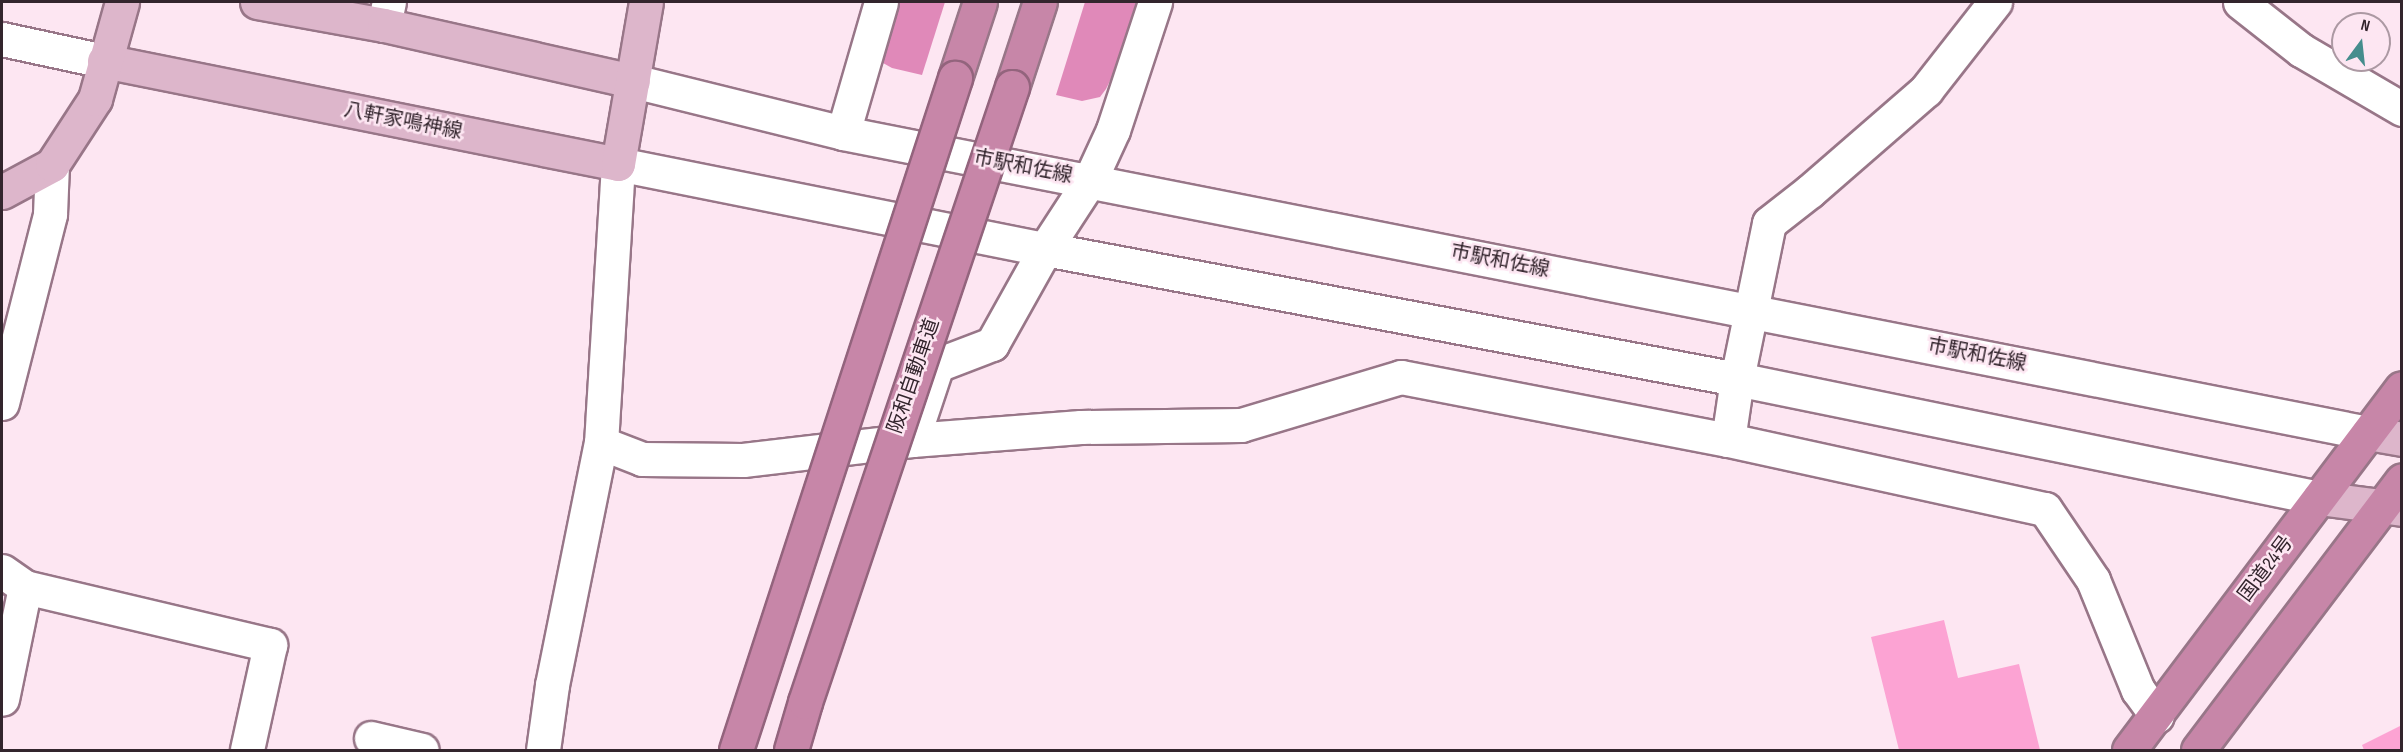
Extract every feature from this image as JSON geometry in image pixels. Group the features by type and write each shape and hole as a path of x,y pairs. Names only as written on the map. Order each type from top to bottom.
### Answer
{"highway":[{"path":"736,750 980,2"},
{"name":"阪和自動車道","path":"791,750 804,702 1040,2"},
{"name":"国道24号","path":"2129,750 2157,716 2402,388"},
{"path":"2198,750 2391,507 2402,480"}],"main road":[{"path":"2,192 52,165 95,99 122,2"},
{"path":"257,2 387,13 633,81"},
{"path":"618,164 646,2"},
{"name":"八軒家鳴神線","path":"104,61 618,164"},
{"path":"2368,433 2402,439"},
{"path":"2319,498 2391,507"}],"street":[{"path":"843,133 881,2"},
{"path":"912,440 937,364 992,344 1046,249 1090,180 1113,130 1155,2"},
{"path":"1728,440 1737,379 1770,223 1926,90 1995,2"},
{"path":"2240,2 2301,50 2402,109"},
{"path":"2,39 104,61"},
{"name":"市駅和佐線","path":"633,81 843,133 2368,433"},
{"path":"543,750 552,685 601,443 618,164 1046,249 1737,379 2319,498"},
{"path":"2,403 50,214 52,165"},
{"path":"601,443 642,459 705,461 792,456 912,440 1081,427 1241,425 1401,377 1728,440 2045,509 2093,580 2138,690 2157,716"},
{"path":"2,699 13,579 270,645 247,750"},
{"path":"371,738 422,750"}],"shaded area":[{"path":"888,2 945,2 922,75 892,68 883,63 879,56"},
{"path":"1085,2 1136,2 1113,75 1106,89 1100,97 1082,101 1056,95"}],"building":[{"path":"1944,620 1958,678 2019,664 2040,750 1899,750 1871,637"},
{"path":"2402,725 2402,750 2364,750 2362,745"}]}
